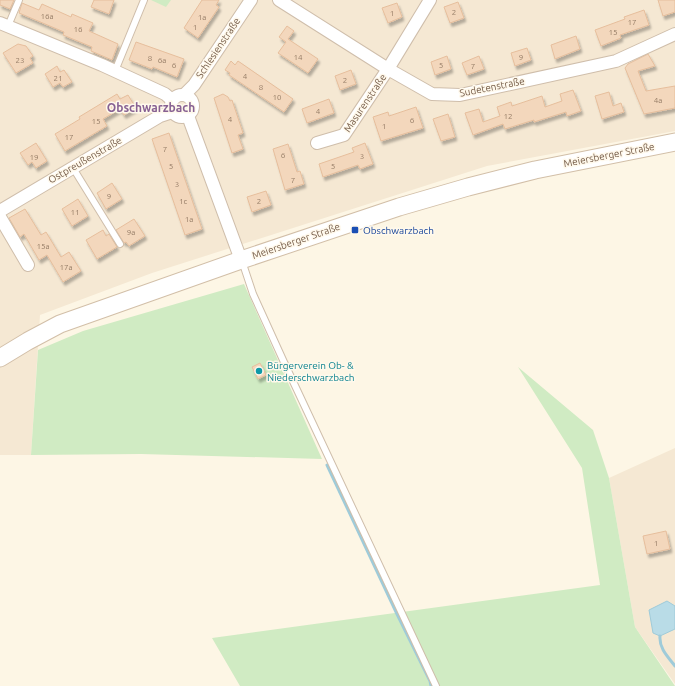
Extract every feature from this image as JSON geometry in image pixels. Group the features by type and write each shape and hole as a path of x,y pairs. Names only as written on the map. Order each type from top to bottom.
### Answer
{"main road":[{"name":"Meiersberger Straße","path":"0,358 60,324 241,260 399,207 468,187 542,169 675,142"}],"street":[{"name":"Schlesienstraße","path":"184,95 194,85 251,0"},
{"name":"Sudetenstraße","path":"279,0 388,69 432,94 460,95 616,61 675,34"},
{"name":"Masurenstraße","path":"317,143 344,135 388,69 430,0"},
{"path":"4,24 115,71 165,94 172,100"},
{"path":"184,95 192,100 193,108 188,116 179,117 172,112 170,108 172,100 176,96 184,95"},
{"name":"Ostpreußenstraße","path":"0,211 160,116 172,112"},
{"path":"188,116 241,260"},
{"path":"0,217 28,264"}],"lane":[{"path":"4,24 19,0"},
{"path":"115,71 144,0"},
{"path":"73,168 120,244"},
{"path":"241,260 253,294 283,360 436,686"}],"shaded area":[{"path":"0,0 675,0 675,131 487,166 152,273 40,315 31,455 0,455"},
{"path":"675,448 675,684 635,627 609,478"}],"green space":[{"path":"151,0 171,0 166,7"},
{"path":"244,284 322,459 141,454 31,455 38,350 83,331"},
{"path":"518,367 593,430 609,478 635,627 675,686 240,686 212,638 600,585 582,468"}],"water":[{"path":"667,601 675,606 675,629 660,636 653,633 649,610"}],"building":[{"path":"0,0 14,0 10,9 0,5"},
{"path":"94,0 114,0 109,14 91,7"},
{"path":"202,0 219,0 216,5 219,7 198,38 184,28"},
{"path":"658,0 675,0 675,12 663,16"},
{"path":"458,2 464,18 450,23 444,7"},
{"path":"22,3 39,10 42,4 71,17 72,14 93,23 89,31 118,44 112,60 91,51 92,47 63,35 64,32 19,13"},
{"path":"397,3 402,17 388,23 382,8"},
{"path":"644,10 649,25 620,35 621,38 601,46 595,30"},
{"path":"287,26 294,31 288,39 318,59 308,73 278,53 286,42 279,37"},
{"path":"576,36 580,49 555,59 551,45"},
{"path":"136,42 184,59 177,77 153,67 152,69 129,60"},
{"path":"18,44 26,46 33,56 30,58 33,63 16,73 3,53"},
{"path":"527,48 531,60 515,66 511,53"},
{"path":"648,54 655,66 638,71 646,91 675,86 675,108 644,114 625,68 628,64"},
{"path":"447,56 451,69 435,75 431,62"},
{"path":"479,56 484,69 467,75 462,63"},
{"path":"231,61 235,65 238,61 293,99 284,112 229,75 230,73 225,70"},
{"path":"57,66 60,72 64,70 72,82 63,87 60,83 53,87 45,74"},
{"path":"351,70 356,84 340,90 335,76"},
{"path":"573,90 581,111 567,116 566,112 505,129 503,124 473,135 465,113 479,109 483,122 500,116 497,107 511,102 512,106 542,96 545,107 562,101 560,94"},
{"path":"609,92 613,106 621,103 624,112 602,119 595,96"},
{"path":"117,94 120,99 128,95 136,108 124,115 120,109 103,119 107,126 65,151 55,134 80,119 79,117"},
{"path":"223,94 228,97 230,101 232,100 243,133 238,135 243,149 232,153 214,98"},
{"path":"329,99 334,113 307,123 302,109"},
{"path":"416,107 423,128 381,141 373,117 388,112 389,116"},
{"path":"448,114 455,137 441,141 433,119"},
{"path":"169,133 202,229 185,235 152,139"},
{"path":"36,143 47,161 36,168 32,162 28,165 20,153"},
{"path":"365,143 373,164 360,169 358,165 323,177 319,164 354,152 352,148"},
{"path":"288,144 297,172 300,171 304,184 285,190 273,149"},
{"path":"112,183 122,199 106,209 97,193"},
{"path":"266,191 271,205 252,212 247,197"},
{"path":"78,199 88,216 72,226 62,209"},
{"path":"25,209 41,235 46,232 61,257 69,252 81,271 63,282 47,255 39,260 24,234 20,237 9,218"},
{"path":"134,219 145,236 129,246 126,242 124,243 116,230"},
{"path":"103,230 106,236 109,234 117,247 97,259 86,240"},
{"name":"Bürgerverein Ob- & Niederschwarzbach","path":"260,363 266,375 258,379 252,367"},
{"path":"666,531 670,549 647,554 643,536"}],"waterway":[{"path":"327,465 430,681 431,686"},
{"path":"660,636 662,648 675,666"}],"place":[{"name":"Obschwarzbach","path":"355,230"},
{"name":"Bürgerverein Ob- & Niederschwarzbach","path":"259,371"}],"district":[{"name":"Obschwarzbach","path":"151,107"}]}
